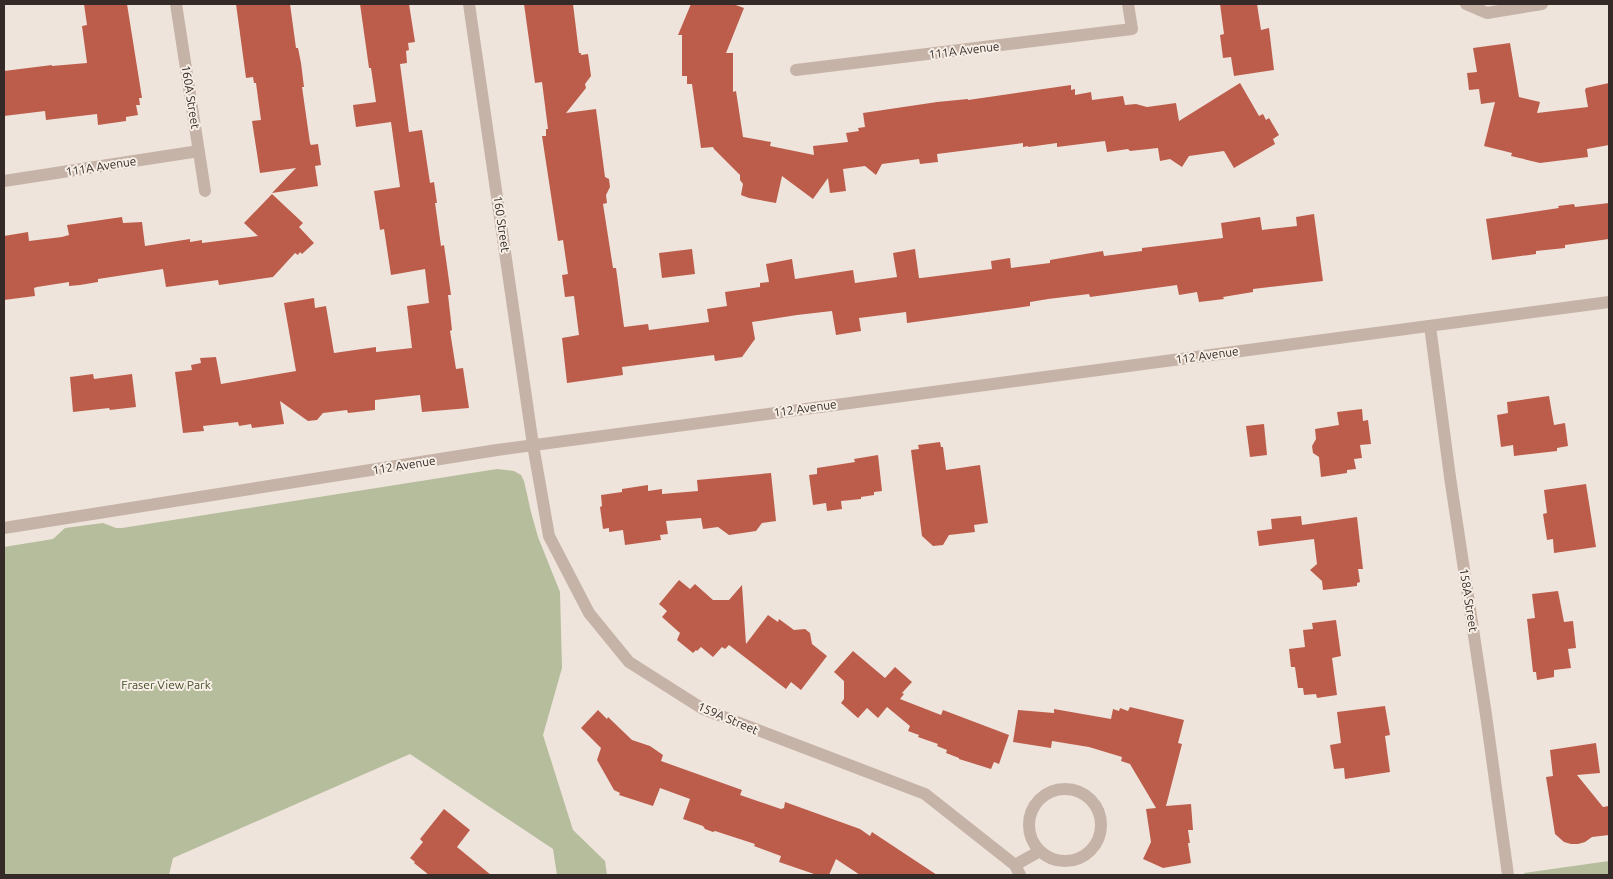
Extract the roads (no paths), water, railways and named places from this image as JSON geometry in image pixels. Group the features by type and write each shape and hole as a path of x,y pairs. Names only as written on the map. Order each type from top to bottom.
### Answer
{"street":[{"name":"160A Street","path":"176,4 205,191"},
{"name":"160 Street","path":"469,4 533,445"},
{"name":"111A Avenue","path":"796,70 1132,29 1128,4"},
{"path":"1466,4 1487,12 1542,4"},
{"name":"111A Avenue","path":"4,181 199,151"},
{"name":"112 Avenue","path":"4,528 533,445 1609,302"},
{"name":"158A Street","path":"1430,326 1508,875"},
{"name":"159A Street","path":"533,445 549,536 589,613 629,662 703,710 926,794 1017,870 1040,851"},
{"path":"1059,789 1072,789 1083,793 1093,801 1099,811 1102,823 1101,833 1092,850 1082,857 1065,861 1053,859 1040,851 1032,840 1029,827 1033,807 1039,799 1059,789"}],"park label":[{"name":"Fraser View Park","path":"166,684"}]}
